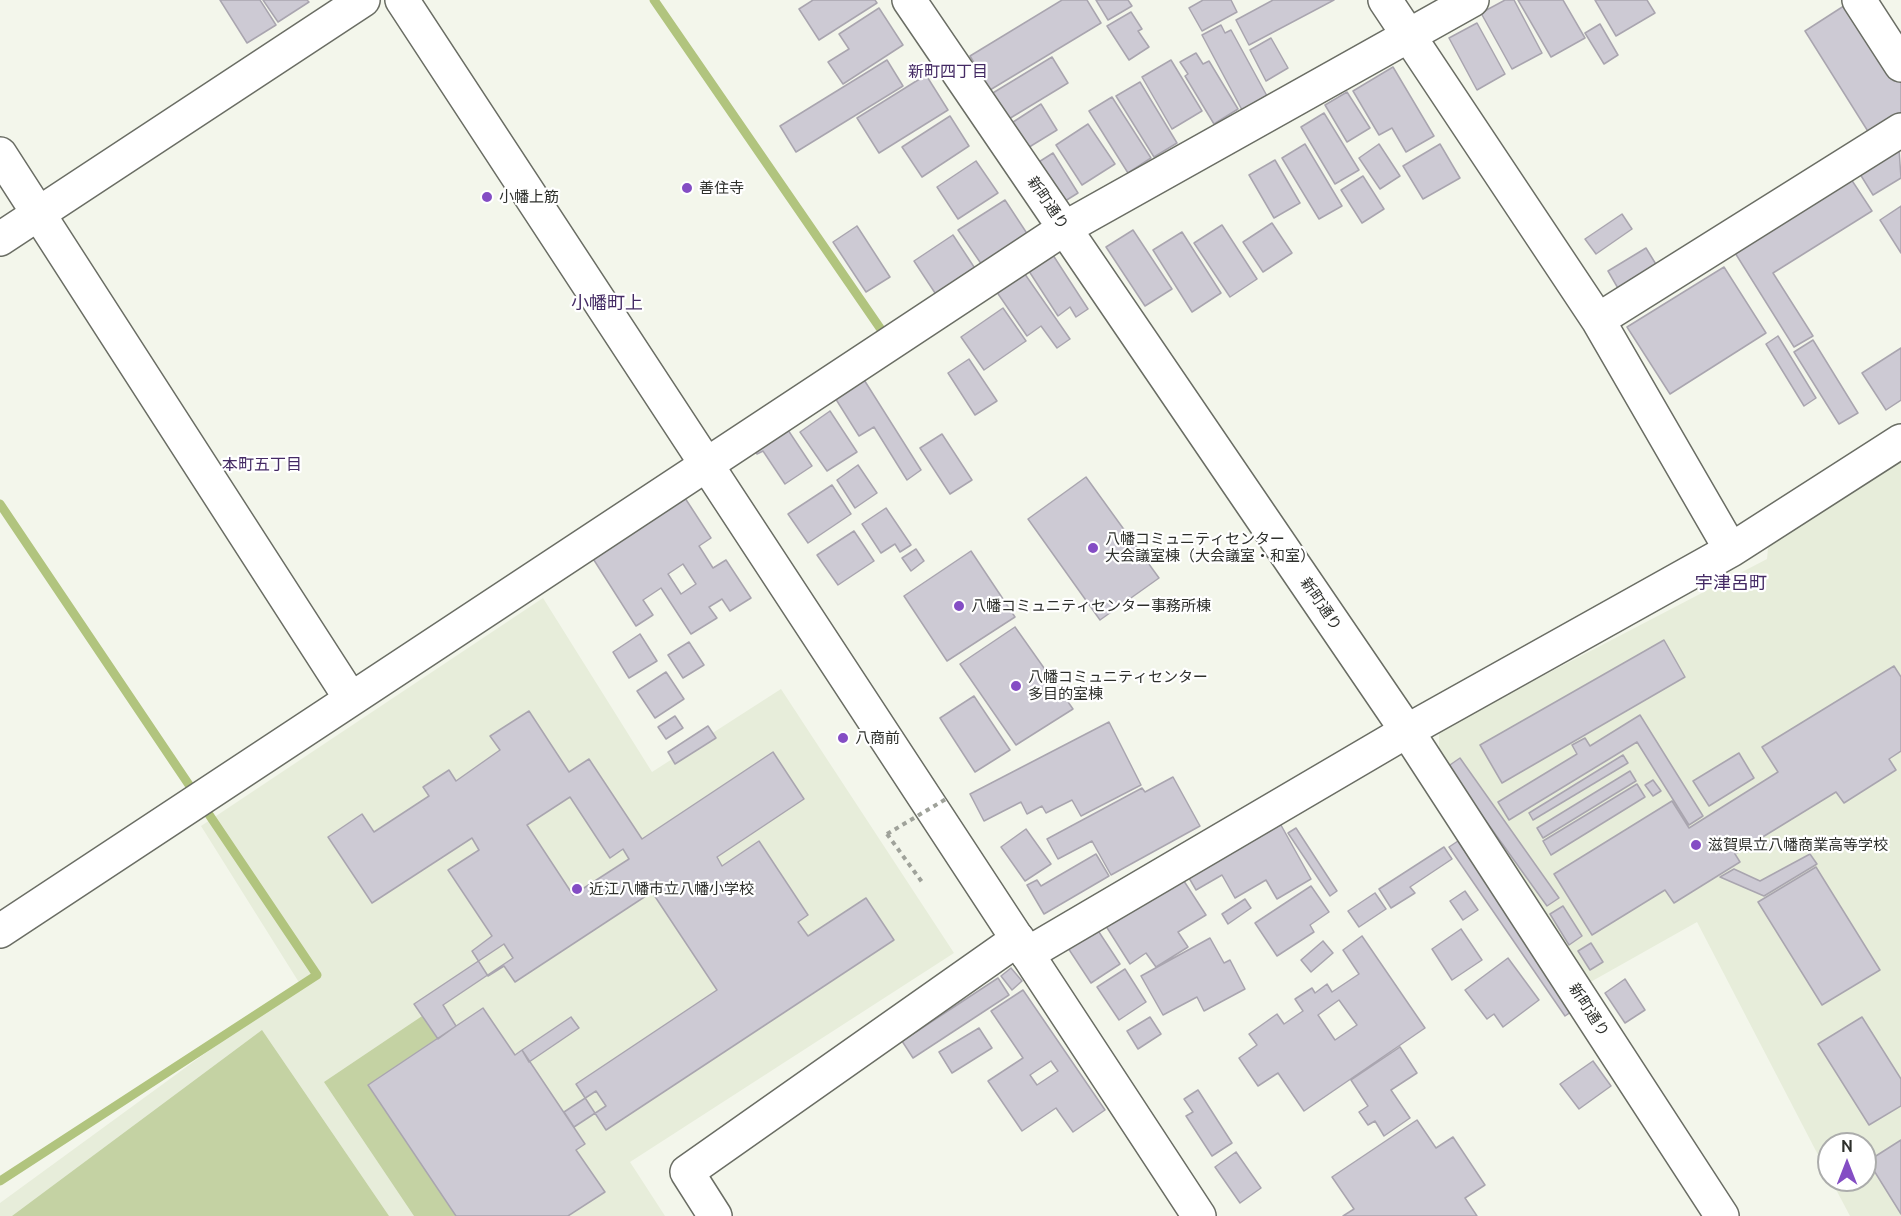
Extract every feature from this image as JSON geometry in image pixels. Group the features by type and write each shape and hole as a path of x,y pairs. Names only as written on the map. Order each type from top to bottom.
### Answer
{"street":[{"path":"0,239 363,0"},
{"path":"402,0 1199,1216"},
{"name":"新町通り","path":"909,0 1407,730 1722,1216"},
{"path":"1385,0 1598,320 1731,550"},
{"path":"1,928 1065,228 1472,0"},
{"path":"1859,0 1901,65"},
{"path":"1598,320 1901,130"},
{"path":"0,154 351,699"},
{"path":"715,1216 687,1172 1022,947 1731,550 1901,441"}],"path":[{"path":"922,882 887,834 946,799"}],"shaded area":[{"name":"滋賀県立八幡商業高等学校","path":"1901,459 1901,1216 1850,1216 1837,1192 1877,1192 1877,1132 1817,1132 1817,1153 1697,922 1587,984 1439,769 1439,730 1767,559 1769,537"},
{"name":"近江八幡市立八幡小学校","path":"543,598 652,772 781,689 954,953 630,1162 665,1216 0,1216 0,1203 300,984 201,826"}],"green space":[{"path":"440,1004 568,1195 538,1216 414,1216 324,1082"},
{"path":"262,1030 389,1216 12,1216"}],"building":[{"path":"220,0 260,0 276,25 247,43"},
{"path":"263,0 307,0 309,2 278,22"},
{"path":"813,0 875,0 877,3 819,40 799,9"},
{"path":"1062,0 1087,0 1101,23 990,90 970,56"},
{"path":"1096,0 1128,0 1132,6 1108,20"},
{"path":"1203,0 1231,0 1237,12 1202,31 1189,8"},
{"path":"1273,0 1334,0 1249,45 1236,20"},
{"path":"1505,0 1514,0 1542,53 1512,69 1481,13"},
{"path":"1518,0 1563,0 1585,38 1551,57"},
{"path":"1595,0 1647,0 1655,13 1616,36"},
{"path":"1850,2 1901,83 1901,113 1869,133 1805,31"},
{"path":"879,8 903,45 843,84 828,62 849,49 839,34"},
{"path":"1131,12 1142,29 1138,31 1149,47 1129,60 1107,26"},
{"path":"1477,23 1505,74 1477,90 1449,38"},
{"path":"1600,24 1618,55 1604,64 1585,33"},
{"path":"1221,25 1225,33 1231,30 1267,96 1242,110 1202,35"},
{"path":"1271,38 1288,68 1266,81 1250,50"},
{"path":"1196,53 1203,64 1209,61 1238,109 1214,124 1185,76 1188,74 1180,62"},
{"path":"1052,57 1068,83 994,128 978,102"},
{"path":"887,60 903,86 796,152 780,126"},
{"path":"1171,60 1202,111 1172,129 1142,77"},
{"path":"1393,67 1434,136 1406,152 1392,128 1379,135 1353,91"},
{"path":"926,75 948,110 879,153 857,118"},
{"path":"1140,82 1177,143 1154,157 1116,96"},
{"path":"1347,92 1370,128 1347,142 1325,105"},
{"path":"1112,97 1151,158 1128,173 1089,111"},
{"path":"1041,104 1057,130 1026,149 1010,124"},
{"path":"1324,113 1359,170 1335,184 1301,127"},
{"path":"950,116 969,146 922,177 902,147"},
{"path":"1088,124 1115,164 1082,185 1056,145"},
{"path":"1305,144 1342,206 1319,219 1282,158"},
{"path":"1379,144 1400,176 1380,189 1359,158"},
{"path":"1440,144 1460,178 1423,199 1403,166"},
{"path":"1899,149 1901,178 1873,195 1860,174"},
{"path":"1053,153 1078,193 1049,211 1023,172"},
{"path":"1275,160 1300,203 1274,218 1249,175"},
{"path":"976,161 998,193 958,219 937,187"},
{"path":"1363,176 1384,209 1362,223 1341,190"},
{"path":"1849,176 1872,211 1773,273 1813,336 1794,347 1732,248"},
{"path":"1005,200 1028,235 982,265 958,230"},
{"path":"1901,206 1901,253 1880,220"},
{"path":"1622,214 1632,229 1596,254 1585,239"},
{"path":"1272,223 1292,253 1263,272 1243,242"},
{"path":"1222,225 1257,279 1230,297 1194,243"},
{"path":"857,226 890,277 866,292 833,242"},
{"path":"1133,230 1172,289 1145,306 1106,247"},
{"path":"1182,232 1221,293 1192,312 1153,250"},
{"path":"953,235 976,270 937,296 914,261"},
{"path":"1646,248 1657,266 1619,290 1608,271"},
{"path":"1049,249 1088,309 1076,317 1070,307 1058,316 1025,265"},
{"path":"1020,267 1070,339 1057,348 1041,326 1027,336 992,285"},
{"path":"1724,267 1766,333 1670,394 1627,327"},
{"path":"1003,308 1026,341 984,370 961,337"},
{"path":"1778,336 1816,398 1804,406 1766,344"},
{"path":"1813,340 1858,413 1839,424 1794,352"},
{"path":"1901,348 1901,400 1886,410 1862,373"},
{"path":"969,359 997,401 975,415 948,373"},
{"path":"861,375 921,470 907,480 874,427 859,436 832,393"},
{"path":"830,411 857,452 827,471 800,432"},
{"path":"786,427 812,466 785,484 763,451 757,454 753,448"},
{"path":"942,434 972,480 950,494 920,448"},
{"path":"858,465 877,493 855,508 837,480"},
{"name":"八幡コミュニティセンター 大会議室棟（大会議室・和室）","path":"1086,477 1159,578 1100,620 1028,519"},
{"path":"832,485 851,514 808,543 788,514"},
{"path":"685,498 711,538 699,546 713,568 726,560 751,598 730,611 722,599 709,607 717,618 691,634 661,588 643,600 653,615 636,626 592,557","holes":["683,564 696,584 681,594 668,574"]},
{"path":"886,508 911,545 900,552 895,544 881,553 862,524"},
{"path":"854,531 874,561 838,585 817,555"},
{"path":"916,549 924,561 911,571 902,558"},
{"name":"八幡コミュニティセンター事務所棟","path":"971,551 1015,617 947,661 904,596"},
{"name":"八幡コミュニティセンター 多目的室棟","path":"1015,627 1073,709 1016,745 960,664"},
{"path":"640,634 657,661 629,678 613,652"},
{"path":"1664,640 1685,677 1502,783 1480,745"},
{"path":"689,642 704,665 683,678 668,655"},
{"path":"1894,666 1901,677 1901,751 1889,759 1896,770 1844,803 1836,792 1735,854 1740,862 1674,903 1665,890 1592,935 1554,874 1672,801 1689,828 1778,772 1762,747"},
{"path":"666,672 684,699 655,718 637,691"},
{"path":"974,696 1010,750 975,772 940,718"},
{"path":"529,711 569,772 589,759 642,839 773,752 804,799 717,857 722,866 759,841 808,915 798,922 808,936 866,898 894,940 606,1130 576,1084 717,990 652,892 515,982 504,966 488,976 472,951 492,936 448,870 479,850 472,838 372,903 328,837 362,814 374,832 429,796 423,787 449,770 456,781 500,750 490,736","holes":["570,797 610,858 623,849 629,859 573,895 527,825"]},
{"path":"1640,715 1703,816 1689,825 1637,742 1509,820 1498,802 1577,754 1572,745 1585,738 1590,746"},
{"path":"675,716 683,728 666,739 658,727"},
{"path":"1109,722 1141,785 1081,816 1072,800 1046,813 1042,806 1027,814 1021,802 984,821 970,794"},
{"path":"708,726 716,738 675,764 668,752"},
{"path":"1739,753 1754,778 1709,806 1693,781"},
{"path":"1623,755 1628,763 1533,820 1529,813"},
{"path":"1460,758 1559,898 1547,906 1447,767"},
{"path":"1630,771 1636,781 1543,838 1537,828"},
{"path":"1173,777 1200,826 1111,875 1092,841 1058,859 1047,839 1142,788 1145,792"},
{"path":"1653,780 1661,791 1653,796 1645,785"},
{"path":"1637,784 1645,797 1551,855 1543,841"},
{"path":"1277,818 1311,879 1277,899 1266,880 1235,898 1222,875 1196,890 1185,871"},
{"path":"1296,828 1337,891 1330,896 1288,833"},
{"path":"1026,829 1051,864 1025,881 1001,847"},
{"path":"1458,841 1574,1010 1565,1016 1449,847"},
{"path":"1444,847 1452,859 1410,887 1415,893 1391,908 1379,889"},
{"path":"1096,854 1109,876 1044,914 1027,885 1037,880 1041,886"},
{"path":"1810,854 1817,864 1764,896 1720,877 1734,869 1760,881"},
{"path":"1816,867 1880,970 1822,1005 1758,902"},
{"path":"1180,875 1206,915 1178,932 1188,947 1156,967 1146,953 1130,964 1104,923"},
{"path":"1311,886 1329,912 1310,925 1314,932 1277,956 1255,923"},
{"path":"1465,891 1478,910 1463,920 1450,901"},
{"path":"1375,893 1386,909 1359,927 1348,911"},
{"path":"1245,899 1251,908 1228,924 1222,914"},
{"path":"1563,906 1582,936 1569,945 1550,914"},
{"path":"1097,929 1120,964 1091,983 1068,948"},
{"path":"1461,929 1482,960 1452,980 1432,949"},
{"path":"1362,936 1425,1028 1304,1111 1278,1073 1258,1086 1239,1058 1257,1045 1249,1034 1277,1014 1284,1024 1303,1011 1295,999 1312,988 1315,993 1327,984 1332,992 1359,974 1343,950","holes":["1339,1000 1357,1025 1335,1040 1318,1015"]},
{"path":"1210,938 1224,963 1230,960 1245,989 1204,1011 1197,997 1163,1015 1141,976"},
{"path":"1323,941 1333,953 1311,972 1301,960"},
{"path":"1591,943 1603,962 1590,970 1578,951"},
{"path":"504,944 513,958 443,1005 456,1026 438,1039 414,1004"},
{"path":"1508,958 1539,1000 1503,1027 1494,1014 1487,1019 1465,990"},
{"path":"1011,968 1022,981 1012,990 1001,976"},
{"path":"1125,969 1146,1002 1119,1020 1097,987"},
{"path":"998,978 1009,995 913,1058 902,1041"},
{"path":"1625,979 1645,1010 1625,1023 1605,993"},
{"path":"1023,990 1105,1110 1073,1132 1056,1108 1022,1131 988,1081 1023,1058 991,1011","holes":["1051,1061 1058,1071 1037,1085 1030,1075"]},
{"path":"483,1008 515,1055 522,1050 585,1144 576,1150 605,1192 568,1216 456,1216 368,1085"},
{"path":"571,1017 579,1028 529,1062 522,1050"},
{"path":"1150,1017 1161,1034 1138,1049 1127,1031"},
{"path":"1862,1017 1901,1079 1901,1106 1869,1125 1818,1044"},
{"path":"979,1028 992,1048 952,1073 939,1052"},
{"path":"1400,1047 1417,1073 1391,1090 1410,1118 1384,1136 1375,1121 1368,1125 1359,1112 1368,1106 1351,1080"},
{"path":"1593,1061 1611,1086 1579,1109 1560,1084"},
{"path":"1198,1090 1232,1143 1212,1156 1186,1116 1193,1112 1184,1099"},
{"path":"596,1091 606,1106 574,1127 564,1112"},
{"path":"1417,1120 1436,1148 1453,1137 1485,1185 1465,1198 1477,1216 1343,1216 1354,1209 1332,1177"},
{"path":"1901,1140 1901,1214 1877,1175 1877,1155"},
{"path":"1236,1152 1261,1188 1240,1203 1215,1167"}],"waterway":[{"path":"654,0 880,328"},
{"path":"0,504 317,975 0,1181"}],"place":[{"name":"善住寺","path":"687,188"},
{"name":"小幡上筋","path":"487,197"},
{"name":"八幡コミュニティセンター 大会議室棟（大会議室・和室）","path":"1093,548"},
{"name":"八幡コミュニティセンター事務所棟","path":"959,606"},
{"name":"八幡コミュニティセンター 多目的室棟","path":"1016,686"},
{"name":"八商前","path":"843,738"},
{"name":"滋賀県立八幡商業高等学校","path":"1696,845"},
{"name":"近江八幡市立八幡小学校","path":"577,889"}],"district":[{"name":"新町四丁目","path":"948,72"},
{"name":"小幡町上","path":"607,303"},
{"name":"本町五丁目","path":"262,465"},
{"name":"宇津呂町","path":"1731,583"}]}
